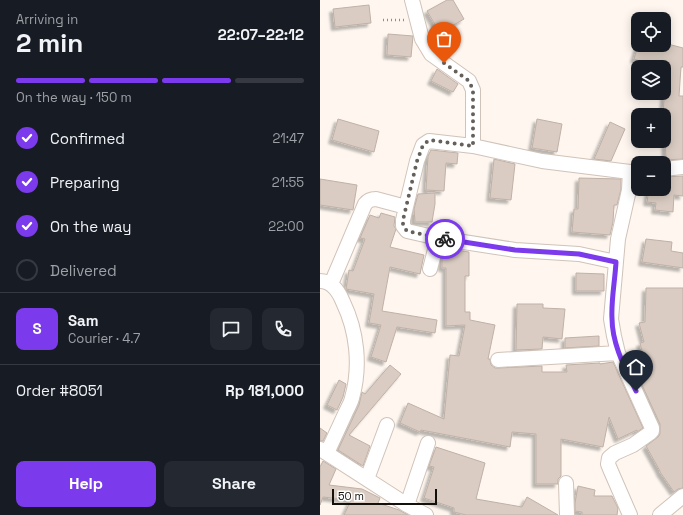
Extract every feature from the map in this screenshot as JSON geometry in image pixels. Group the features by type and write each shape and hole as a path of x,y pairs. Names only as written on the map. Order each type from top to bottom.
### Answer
{"street":[{"path":"412,0 422,39 431,54 469,81 473,90 473,146"},
{"path":"616,262 579,254 515,250 438,238 407,231 403,226 403,220 417,161 423,145 429,140 473,146 542,161 631,172"},
{"path":"671,168 683,167"},
{"path":"630,515 608,464 608,458 615,453 633,445 652,431 618,353 612,319 616,262 620,234 631,183"},
{"path":"406,207 376,199 371,199 367,202 325,282 335,289 350,316 356,346 357,365 352,399 323,451 407,505 426,515"},
{"path":"430,269 438,238"},
{"path":"498,360 618,353"},
{"path":"367,479 387,425"},
{"path":"407,505 428,443"},
{"path":"566,483 567,515"},
{"path":"660,515 683,496"}],"path":[{"path":"383,20 417,20"}],"building":[{"path":"447,0 453,0 464,19 440,33 427,11"},
{"path":"369,5 371,23 335,27 333,9"},
{"path":"388,34 413,36 411,57 387,55"},
{"path":"671,45 683,48 683,67 681,67 679,96 683,96 683,159 671,160 671,156 666,156 665,148 671,148 671,108 663,108 664,100 671,100 671,60 634,59 636,52 671,52"},
{"path":"437,69 458,84 453,92 431,81"},
{"path":"338,119 379,131 374,152 332,140"},
{"path":"537,119 562,124 557,152 532,148"},
{"path":"610,122 625,129 611,161 594,159"},
{"path":"431,150 458,153 457,164 446,163 444,191 426,190 428,156"},
{"path":"494,159 515,164 511,200 490,198"},
{"path":"683,176 683,196 674,195 673,212 655,210 656,203 647,202 648,196 671,196 671,177"},
{"path":"579,178 621,179 621,189 617,205 614,205 613,222 610,235 572,232 574,209 578,209"},
{"path":"320,179 357,185 353,210 320,205"},
{"path":"435,193 432,222 415,222 414,209 418,194"},
{"path":"381,213 395,217 394,226 396,229 390,247 424,255 420,274 390,267 382,311 437,320 435,333 397,327 386,362 371,357 381,325 369,323 374,294 346,289 349,270 353,271 365,239 360,238 370,215 379,218"},
{"path":"646,239 672,242 671,251 683,253 683,268 642,262"},
{"path":"444,248 469,252 469,276 465,276 465,312 470,312 470,320 495,325 488,359 490,359 491,365 495,368 542,366 542,372 567,372 566,365 613,362 643,428 637,432 637,430 618,439 609,417 603,447 561,439 561,476 558,479 558,484 536,484 536,434 512,432 510,447 421,430 420,432 400,423 408,403 444,419 450,355 459,356 465,325 446,326 446,268 442,268"},
{"path":"576,273 604,274 604,291 576,291"},
{"path":"646,288 683,288 683,488 674,492 660,472 646,446 660,434 660,424 636,372 646,368 640,343 644,342 639,323 645,322"},
{"path":"517,304 543,304 543,308 565,309 562,339 543,337 542,349 516,350"},
{"path":"599,336 599,346 565,348 565,338"},
{"path":"390,365 401,374 349,435 370,446 363,466 338,450 359,405 362,392 365,394"},
{"path":"339,380 346,384 343,397 337,410 327,405"},
{"path":"320,428 327,433 323,441 320,441"},
{"path":"436,447 485,463 476,499 522,507 527,497 558,515 466,515 454,512 454,508 424,498 434,467 429,466"},
{"path":"323,461 336,469 329,485 362,489 380,498 378,503 399,510 408,515 344,515 351,500 323,497 320,505 320,467"},
{"path":"578,486 595,490 594,496 612,496 618,508 617,515 582,515 582,512 575,511"}],"way so far":[{"path":"444,63 469,81 473,90 473,146 429,140 423,145 417,161 403,220 403,226 407,231 445,239"}],"route":[{"path":"445,239 515,250 579,254 616,262 612,319 614,336 618,353 636,391"}]}
